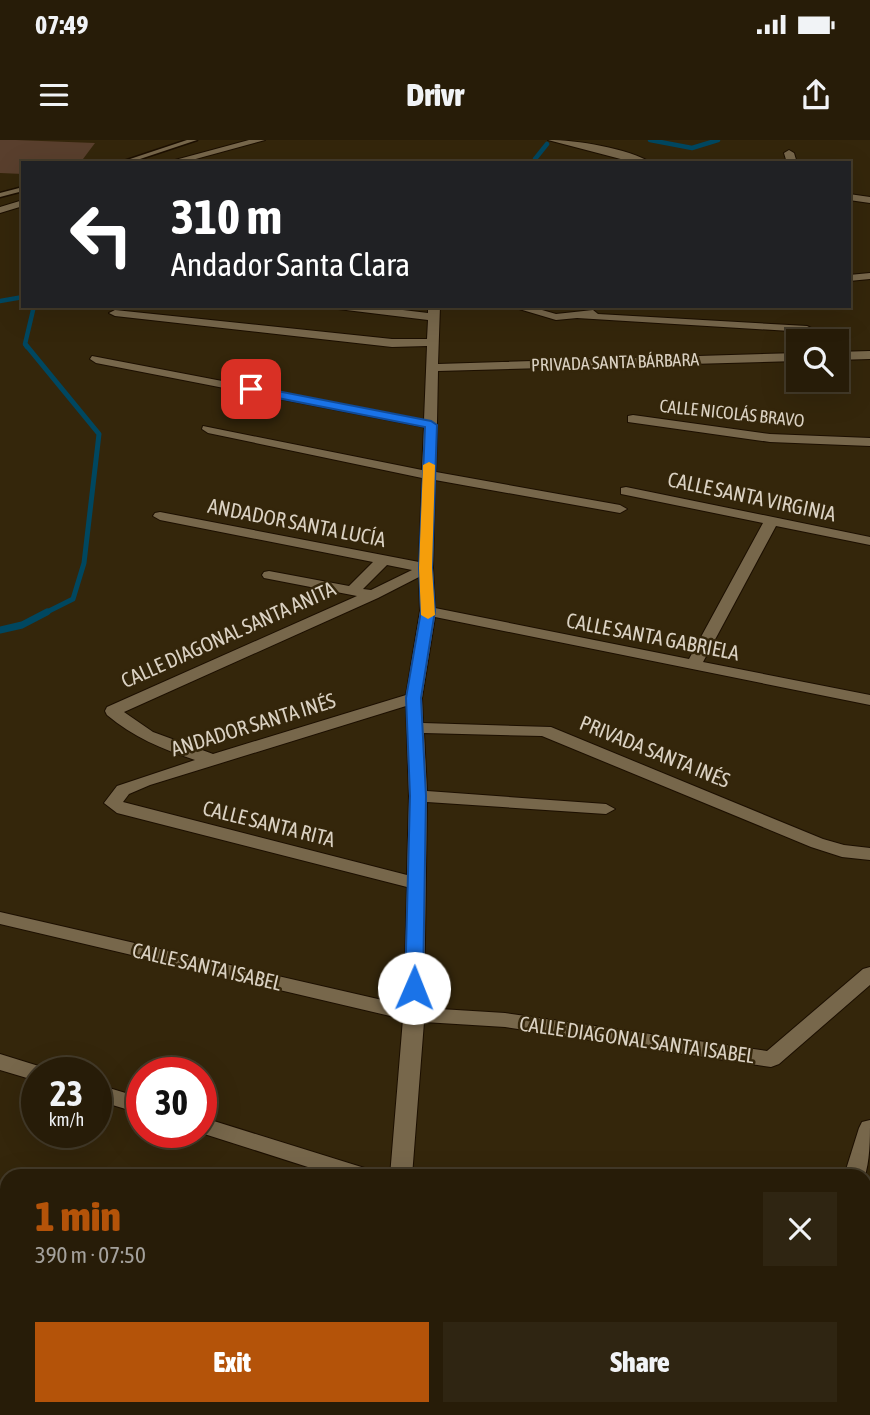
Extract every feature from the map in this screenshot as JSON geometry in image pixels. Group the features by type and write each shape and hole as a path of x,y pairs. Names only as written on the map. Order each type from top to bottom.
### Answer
{"street":[{"path":"177,161 260,140"},
{"path":"553,140 590,146 640,161"},
{"path":"851,197 870,200"},
{"path":"0,210 21,204"},
{"path":"851,278 870,276"},
{"path":"370,308 434,312 426,568 428,611 414,698 418,796 414,1013 402,1169"},
{"path":"523,308 556,317 581,316 603,309"},
{"path":"115,313 392,343 434,342"},
{"name":"PRIVADA SANTA BÁRBARA","path":"581,316 807,329"},
{"path":"849,356 870,355"},
{"name":"PRIVADA SANTA BÁRBARA","path":"431,368 786,357"},
{"path":"96,359 431,425"},
{"name":"CALLE NICOLÁS BRAVO","path":"633,419 770,438 870,442"},
{"path":"208,429 429,475 620,509"},
{"name":"CALLE SANTA VIRGINIA","path":"626,491 870,541"},
{"name":"ANDADOR SANTA LUCÍA","path":"160,516 426,568"},
{"path":"693,666 771,522"},
{"path":"351,592 383,560"},
{"name":"CALLE DIAGONAL SANTA ANITA","path":"214,760 177,749 130,728 113,711 126,702 373,594 426,568"},
{"path":"269,575 373,594"},
{"name":"CALLE SANTA GABRIELA","path":"428,611 870,700"},
{"name":"ANDADOR SANTA INÉS","path":"113,803 123,790 144,781 414,698"},
{"name":"PRIVADA SANTA INÉS","path":"414,728 545,731 817,843 842,851 870,854"},
{"path":"418,796 606,809"},
{"name":"CALLE SANTA RITA","path":"113,803 123,809 416,883"},
{"name":"CALLE SANTA ISABEL","path":"0,918 414,1013"},
{"name":"CALLE DIAGONAL SANTA ISABEL","path":"414,1013 505,1020 771,1059 870,974"},
{"path":"0,1062 21,1068"},
{"path":"857,1169 870,1128"},
{"path":"217,1130 341,1169"}],"lane":[{"path":"128,161 194,140"},
{"path":"142,157 154,161"},
{"path":"0,195 21,190"}],"building":[{"path":"0,140 95,143 82,161 21,161 21,174 0,173"}],"waterway":[{"path":"650,140 692,148 718,140"},
{"path":"536,161 547,144"},
{"path":"0,301 21,297"},
{"path":"27,347 25,344 34,308"},
{"path":"26,345 99,434 84,563 73,599 47,612"},
{"path":"0,630 22,625 47,612"},
{"path":"43,614 47,612"}],"slow traffic":[{"path":"428,615 426,568 429,465"}],"route":[{"path":"251,389 431,425 426,568 428,611 414,698 418,796 414,988"}]}
